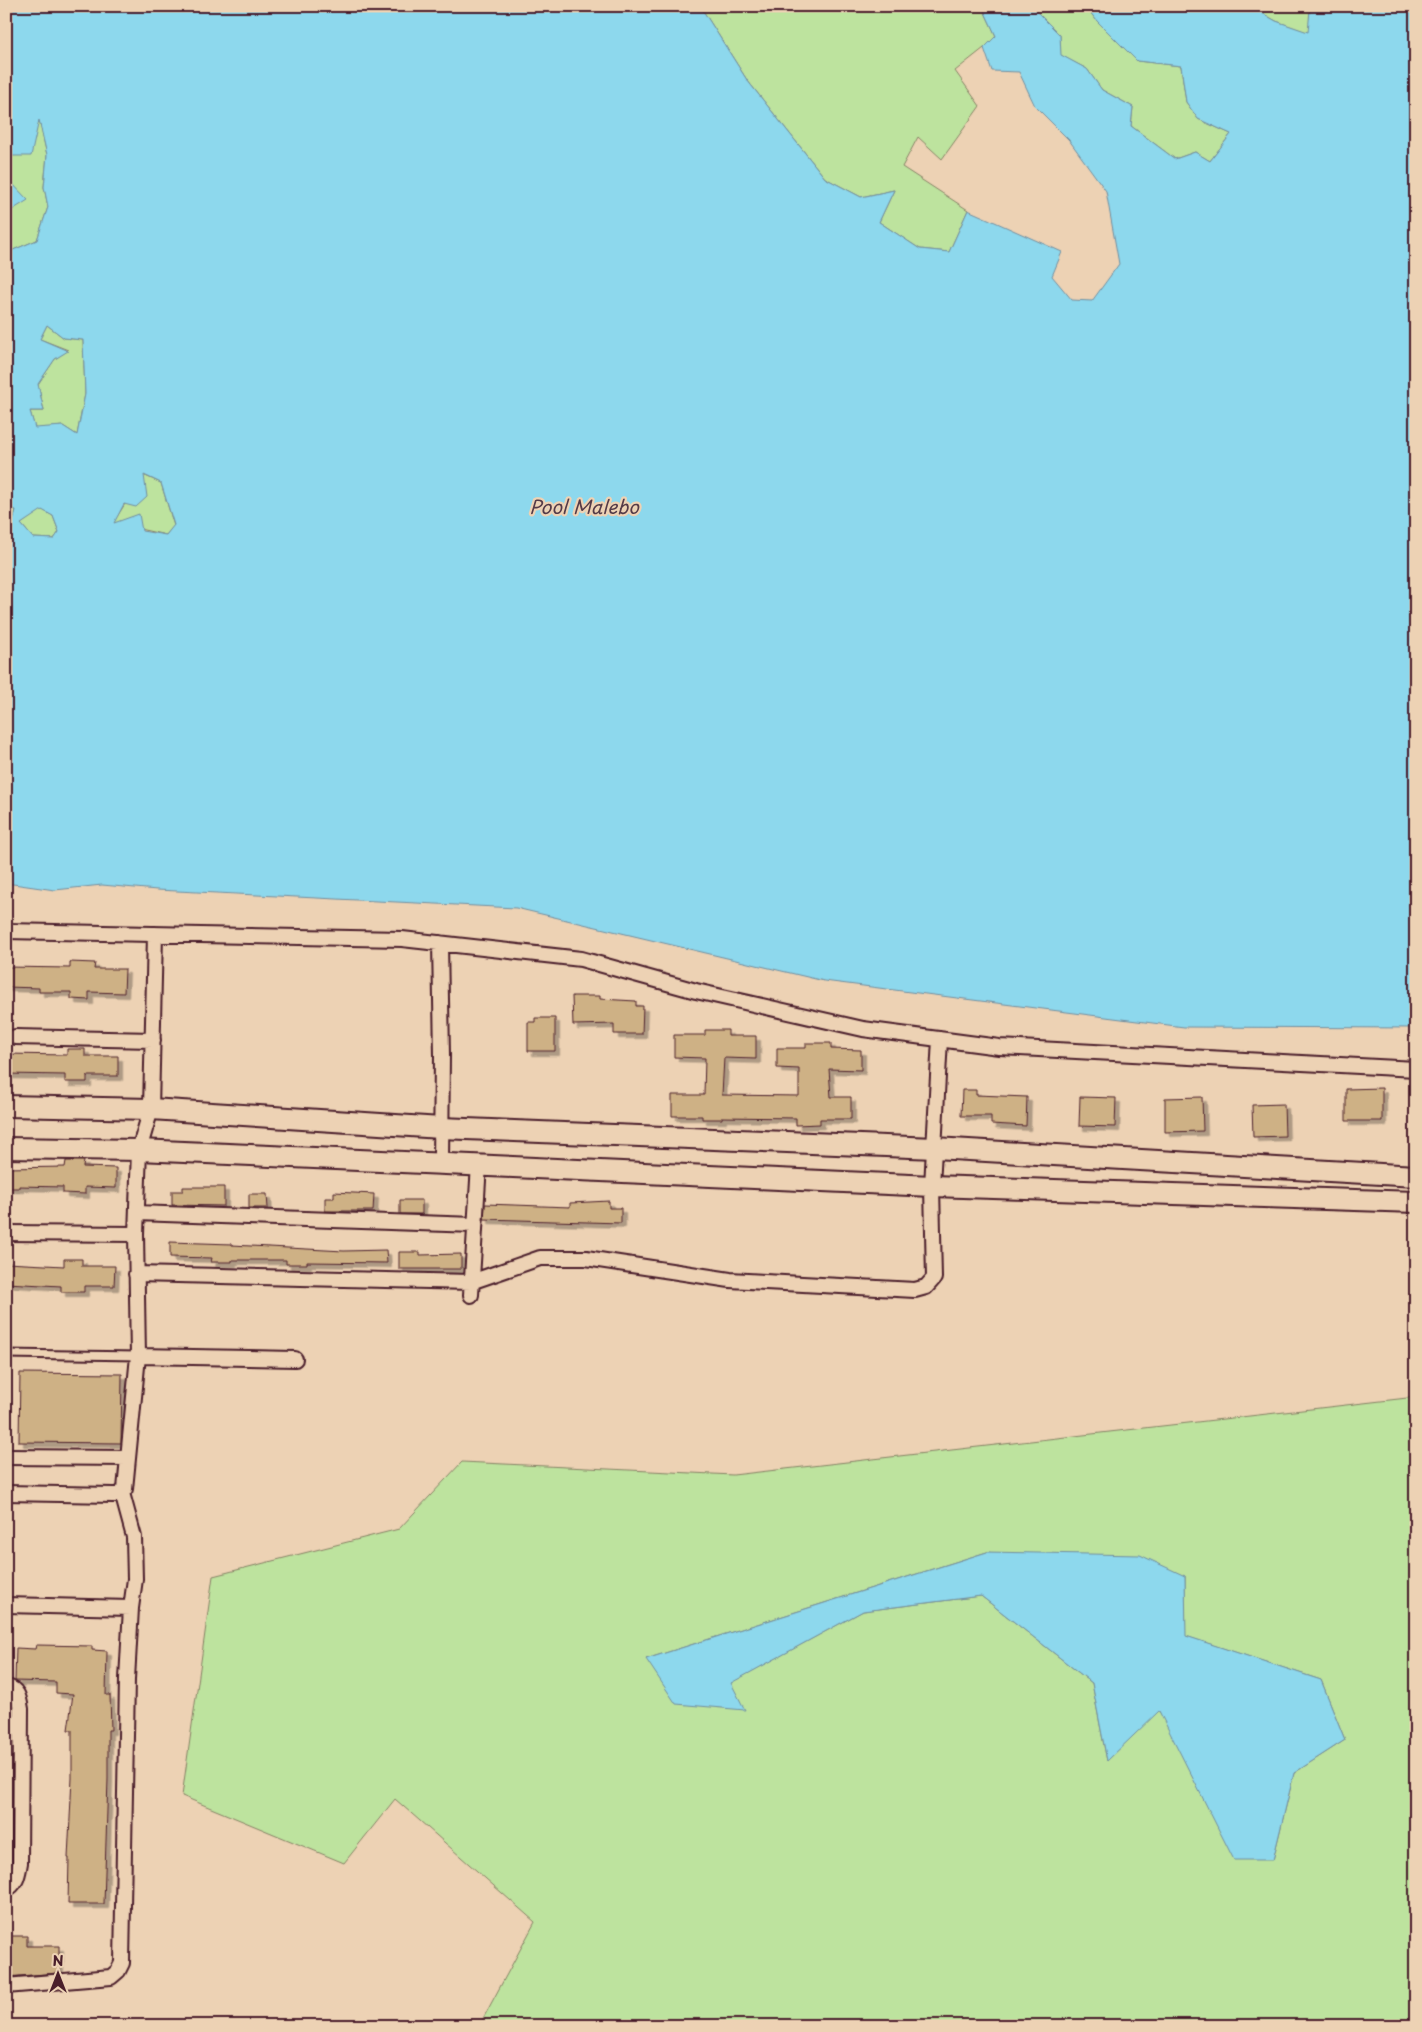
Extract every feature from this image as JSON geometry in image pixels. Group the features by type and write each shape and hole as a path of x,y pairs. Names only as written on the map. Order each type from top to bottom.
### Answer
{"street":[{"path":"6,932 402,939 581,958 696,991 863,1029 999,1047 1416,1069"},
{"path":"6,1493 113,1495 122,1493 125,1489 138,1356 136,1234 139,1150 151,1109 155,934"},
{"path":"440,943 441,1162"},
{"path":"14,1037 153,1040"},
{"path":"136,1274 471,1289 540,1258 586,1258 730,1280 915,1290 926,1287 934,1278 932,1186 940,1039"},
{"path":"6,1106 151,1109 441,1128 935,1148 1416,1176"},
{"path":"6,1148 139,1150 441,1162 932,1186 1416,1202"},
{"path":"471,1289 479,1164"},
{"path":"137,1214 475,1225"},
{"path":"6,1233 136,1234"},
{"path":"138,1356 296,1359"},
{"path":"6,1457 128,1458"},
{"path":"6,1986 111,1977 118,1971 122,1963 127,1680 131,1608 135,1579 134,1537 122,1493"},
{"path":"6,1605 131,1608"},
{"path":"6,1687 12,1688 18,1695 21,1708 20,1863 17,1878 10,1888 6,1889"}],"lane":[{"path":"6,1354 138,1356"}],"green space":[{"path":"700,6 982,6 996,36 955,71 980,106 942,159 918,137 902,167 968,210 949,252 920,249 879,222 894,190 861,197 825,178 747,80"},
{"path":"1031,6 1085,6 1097,21 1137,61 1181,66 1186,102 1198,119 1231,134 1210,161 1195,152 1175,159 1131,126 1133,107 1102,90 1087,69 1060,55 1060,35"},
{"path":"1263,6 1305,6 1310,9 1309,33 1276,21 1262,13"},
{"path":"39,119 47,155 44,187 48,207 37,240 6,253 6,212 9,212 8,179 11,156"},
{"path":"47,325 64,338 83,340 85,394 77,435 63,426 35,429 30,411 44,411 38,384 55,359 68,350 40,339"},
{"path":"143,475 161,483 174,526 166,535 113,523"},
{"path":"6,508 16,509 12,526 6,529"},
{"path":"41,509 53,516 59,532 54,539 33,538 21,524"},
{"path":"1416,1397 1416,2026 479,2026 535,1922 395,1799 344,1863 182,1796 213,1576 399,1529 462,1462 733,1475","holes":["987,1552 1185,1576 1185,1636 1321,1680 1345,1740 1294,1773 1273,1860 1158,1710 1107,1761 1092,1683 981,1596 863,1611 730,1683 646,1659"]}],"water":[{"name":"Pool Malebo","path":"6,6 700,6 747,80 825,178 861,197 894,190 879,222 920,249 949,252 968,210 1062,252 1052,276 1072,300 1092,301 1119,264 1106,191 1069,140 1035,106 1019,72 992,71 984,48 996,36 982,6 1031,6 1060,35 1061,55 1087,69 1102,90 1133,107 1131,126 1175,159 1195,152 1210,161 1231,134 1198,119 1186,102 1181,66 1137,61 1097,21 1085,6 1263,6 1262,13 1276,21 1308,32 1310,9 1305,6 1416,6 1416,1028 1184,1027 824,981 516,908 157,890 102,885 55,890 6,883 6,529 12,526 16,510 6,508 6,253 37,240 48,207 44,187 47,155 39,120 31,156 11,156 8,179 28,200 6,212","holes":["47,325 64,338 83,340 85,394 77,435 63,426 35,428 30,411 44,411 38,384 55,359 68,351 40,339","144,475 161,483 174,525 166,535 142,531 139,514 114,523 124,504 136,507 147,497","42,510 53,516 59,532 54,539 33,538 21,524"]},
{"path":"987,1552 1140,1555 1185,1576 1186,1636 1321,1680 1345,1740 1294,1773 1273,1860 1234,1860 1159,1711 1107,1761 1092,1683 981,1596 863,1611 731,1683 745,1710 676,1704 646,1659"}],"building":[{"path":"70,962 95,963 94,969 125,969 124,993 89,992 89,1000 71,999 71,992 39,992 39,988 6,987 6,967 70,968"},
{"path":"572,996 600,996 600,999 636,1001 636,1006 643,1006 642,1034 614,1034 614,1024 573,1025"},
{"path":"535,1018 555,1018 555,1051 528,1051 528,1022 535,1022"},
{"path":"705,1030 728,1030 728,1036 756,1036 756,1059 724,1058 722,1095 799,1096 799,1069 777,1068 777,1048 806,1048 806,1043 831,1043 831,1049 861,1050 861,1070 829,1069 831,1097 851,1097 851,1119 820,1119 820,1124 796,1125 796,1118 722,1117 722,1119 702,1119 702,1116 672,1116 672,1095 704,1095 705,1058 674,1057 674,1035 705,1035"},
{"path":"67,1049 85,1049 85,1056 118,1056 118,1076 87,1076 87,1082 65,1082 65,1075 6,1074 6,1054 67,1055"},
{"path":"1382,1088 1382,1121 1346,1121 1346,1089"},
{"path":"962,1090 976,1090 976,1095 1027,1097 1026,1126 991,1124 991,1116 961,1116"},
{"path":"1080,1097 1116,1098 1115,1127 1079,1126"},
{"path":"1202,1097 1203,1131 1165,1132 1165,1098"},
{"path":"1284,1104 1285,1136 1253,1137 1252,1105"},
{"path":"66,1161 84,1161 83,1167 116,1168 116,1188 85,1187 85,1194 63,1193 63,1187 19,1186 19,1188 6,1188 6,1168 65,1167"},
{"path":"183,1187 224,1187 224,1206 172,1205 172,1191 183,1191"},
{"path":"334,1192 374,1194 373,1211 325,1211 325,1198 334,1198"},
{"path":"249,1194 267,1194 268,1208 249,1208"},
{"path":"400,1200 422,1200 422,1214 400,1214"},
{"path":"609,1201 609,1208 621,1208 621,1223 484,1219 485,1204 570,1207 570,1203"},
{"path":"170,1242 344,1251 386,1250 387,1263 307,1262 307,1264 286,1264 286,1260 211,1262 212,1258 170,1257"},
{"path":"399,1252 420,1252 420,1255 461,1254 461,1269 399,1269"},
{"path":"64,1259 82,1259 82,1266 115,1266 114,1286 84,1286 84,1292 61,1292 61,1286 6,1283 6,1263 64,1266"},
{"path":"20,1373 122,1374 121,1443 19,1442"},
{"path":"36,1645 92,1646 92,1650 107,1651 106,1695 110,1695 111,1730 108,1730 104,1904 68,1904 72,1730 68,1730 73,1694 56,1693 56,1682 15,1681 16,1648 35,1649"},
{"path":"6,1936 27,1936 27,1946 59,1946 59,1973 6,1977"}]}
